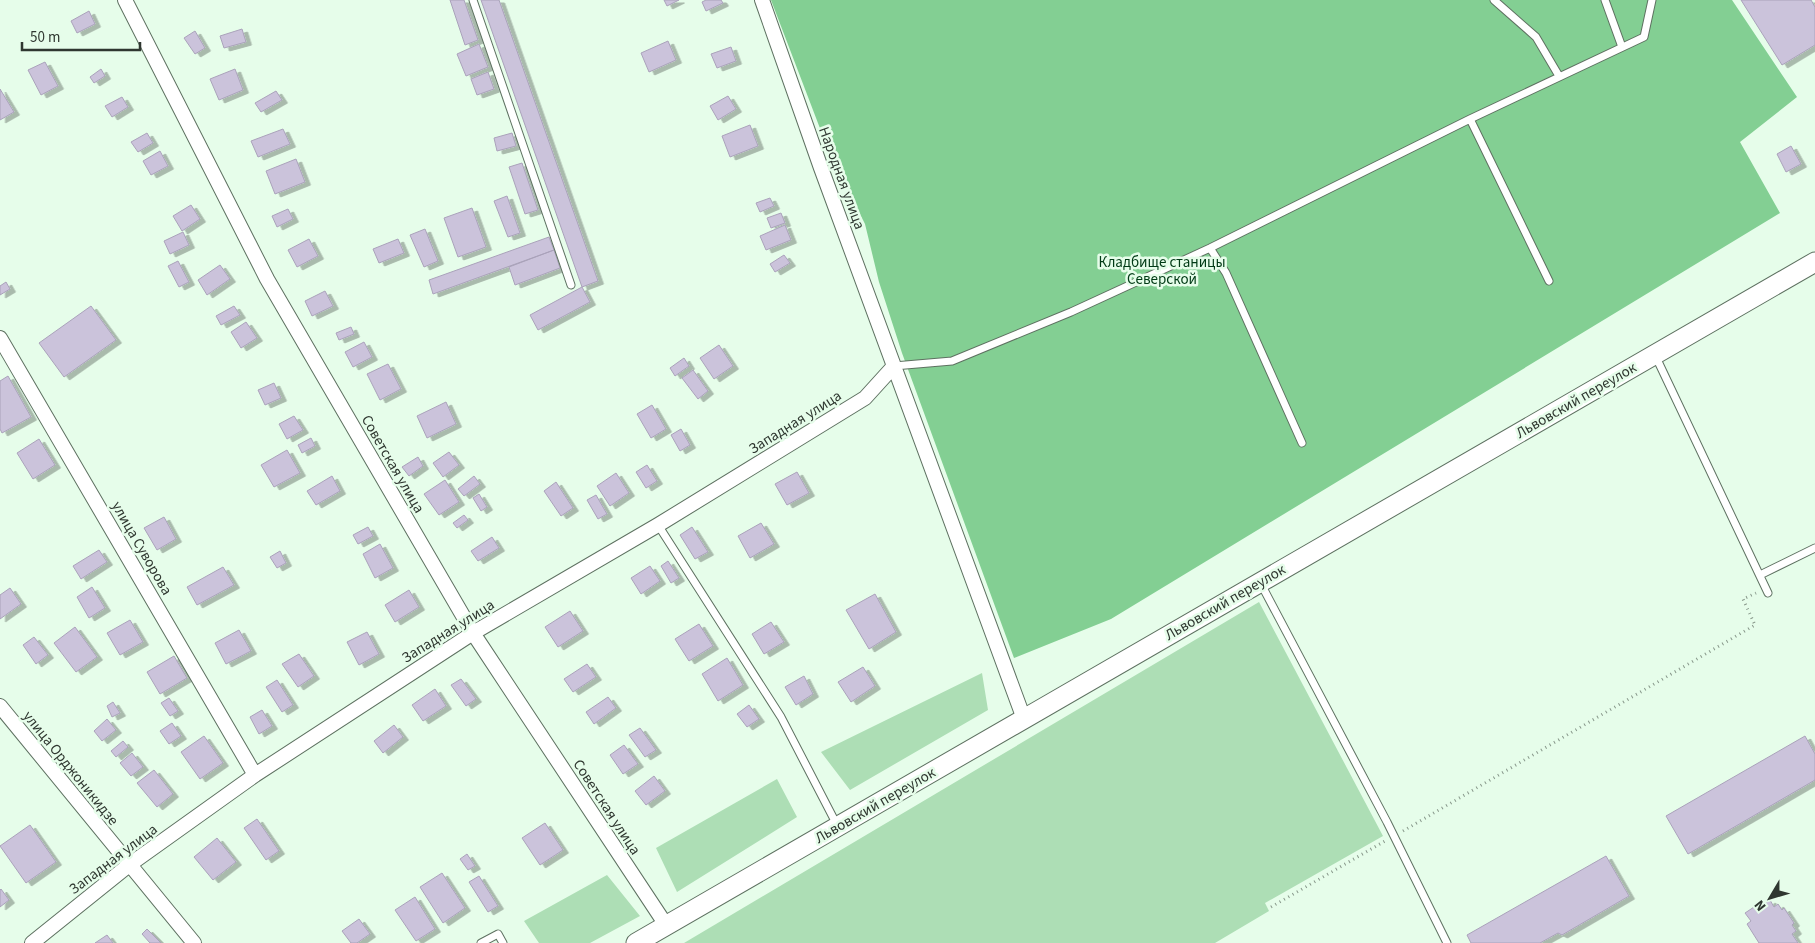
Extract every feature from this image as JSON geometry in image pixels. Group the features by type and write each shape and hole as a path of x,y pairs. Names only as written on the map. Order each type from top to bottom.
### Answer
{"main road":[{"name":"Львовский переулок","path":"636,943 1815,262"}],"street":[{"name":"Советская улица","path":"125,0 267,279 473,633 666,925"},
{"name":"Народная улица","path":"762,0 821,168 1024,719"},
{"name":"улица Суворова","path":"0,338 255,775"},
{"name":"Западная улица","path":"32,943 129,865 255,775 473,633 658,525 865,398 894,366"},
{"name":"улица Орджоникидзе","path":"0,706 194,943"}],"lane":[{"path":"473,0 571,285"},
{"path":"1494,0 1536,38 1559,76"},
{"path":"1605,0 1622,47"},
{"path":"894,366 952,361 1071,312 1210,248 1470,119 1644,37 1652,0"},
{"path":"1470,119 1549,281"},
{"path":"1210,248 1226,273 1302,443"},
{"path":"1655,355 1767,591"},
{"path":"658,525 781,717 837,826"},
{"path":"1760,575 1815,548"},
{"path":"1260,582 1394,836 1447,943"},
{"path":"480,943 498,934 503,943"}],"path":[{"path":"1271,907 1756,625 1743,599 1767,591"}],"green space":[{"name":"Кладбище станицы Северской","path":"771,0 1732,0 1797,97 1740,142 1780,213 1111,619 1014,658 902,353 879,282 865,224 829,152"},
{"path":"1259,602 1383,836 1265,903 1269,911 1215,943 684,943"},
{"path":"982,673 988,710 850,790 821,752"},
{"path":"777,779 797,817 677,892 656,848"},
{"path":"607,875 640,916 590,943 539,943 524,921"}],"building":[{"path":"450,0 464,0 478,40 465,45"},
{"path":"481,0 499,0 598,281 582,287"},
{"path":"664,0 679,0 667,6"},
{"path":"706,0 721,0 723,3 706,11 702,2"},
{"path":"1741,0 1811,0 1815,7 1815,45 1782,65"},
{"path":"89,11 95,24 77,33 71,21"},
{"path":"242,29 246,42 224,48 220,36"},
{"path":"195,31 205,48 195,54 184,38"},
{"path":"668,41 676,60 649,72 641,53"},
{"path":"479,44 488,67 466,76 457,54"},
{"path":"731,47 736,61 717,68 711,54"},
{"path":"45,62 58,86 41,95 28,70"},
{"path":"101,69 105,76 94,83 90,77"},
{"path":"235,69 243,90 219,100 210,79"},
{"path":"488,72 494,89 477,95 471,79"},
{"path":"0,89 14,112 0,120"},
{"path":"276,91 282,100 261,112 255,103"},
{"path":"728,96 736,109 718,120 710,106"},
{"path":"122,97 128,107 112,117 105,106"},
{"path":"750,125 758,146 730,157 722,136"},
{"path":"283,129 290,144 258,157 251,141"},
{"path":"147,133 153,143 138,152 131,142"},
{"path":"512,133 516,146 497,151 494,138"},
{"path":"1791,146 1801,164 1786,172 1777,154"},
{"path":"160,151 168,166 151,175 143,161"},
{"path":"296,159 305,182 275,194 266,171"},
{"path":"522,163 538,210 525,214 509,167"},
{"path":"507,196 520,233 508,237 494,201"},
{"path":"770,198 774,206 760,212 756,203"},
{"path":"191,205 200,219 182,231 173,216"},
{"path":"472,208 486,247 458,257 444,218"},
{"path":"288,209 293,219 277,227 272,216"},
{"path":"781,213 785,223 771,228 767,218"},
{"path":"785,225 791,240 766,250 760,236"},
{"path":"425,229 438,261 424,267 410,235"},
{"path":"183,232 189,245 170,254 164,241"},
{"path":"549,237 554,250 433,294 429,280"},
{"path":"309,239 318,256 297,267 288,250"},
{"path":"398,239 404,253 379,263 373,249"},
{"path":"554,250 560,268 515,285 509,267"},
{"path":"784,255 790,263 775,272 770,264"},
{"path":"178,261 189,282 179,287 168,266"},
{"path":"220,265 230,279 207,295 198,280"},
{"path":"6,282 10,289 0,295 0,286"},
{"path":"582,287 590,302 538,330 530,315"},
{"path":"325,291 333,306 312,316 305,301"},
{"path":"91,306 116,340 64,377 39,343"},
{"path":"234,306 240,315 221,325 216,316"},
{"path":"246,322 257,338 241,348 231,332"},
{"path":"351,327 354,334 339,340 336,333"},
{"path":"364,342 372,357 353,367 345,352"},
{"path":"719,345 733,366 714,379 700,358"},
{"path":"684,358 689,366 675,376 670,368"},
{"path":"388,364 401,389 380,400 367,374"},
{"path":"693,370 708,391 698,399 682,378"},
{"path":"8,376 31,417 2,433 0,429 0,381"},
{"path":"274,383 281,398 265,405 258,390"},
{"path":"446,402 456,424 427,438 417,416"},
{"path":"652,405 666,429 651,438 637,414"},
{"path":"294,416 303,430 287,439 279,424"},
{"path":"681,429 690,445 680,451 671,435"},
{"path":"311,438 315,446 302,453 298,445"},
{"path":"39,439 55,465 33,479 17,453"},
{"path":"287,450 300,473 274,487 261,465"},
{"path":"449,452 459,465 443,477 433,463"},
{"path":"418,457 423,466 409,476 402,467"},
{"path":"647,465 657,481 646,488 636,472"},
{"path":"797,472 809,493 787,505 775,484"},
{"path":"616,473 629,493 610,506 597,486"},
{"path":"332,476 340,491 316,505 307,491"},
{"path":"474,476 480,484 464,496 458,489"},
{"path":"445,480 459,502 439,515 424,494"},
{"path":"556,482 573,508 561,516 544,491"},
{"path":"479,494 487,507 481,511 473,498"},
{"path":"596,495 607,514 598,519 587,500"},
{"path":"464,515 468,520 457,528 453,523"},
{"path":"164,517 176,539 157,550 144,528"},
{"path":"761,523 774,544 750,558 738,536"},
{"path":"368,527 373,536 358,544 353,535"},
{"path":"692,527 708,552 695,559 680,535"},
{"path":"492,537 499,548 478,561 471,551"},
{"path":"380,544 393,568 375,578 363,554"},
{"path":"99,550 107,562 81,579 73,566"},
{"path":"280,551 286,563 277,568 270,557"},
{"path":"668,561 679,578 671,583 661,566"},
{"path":"650,566 660,581 641,594 631,578"},
{"path":"223,567 234,585 197,605 187,587"},
{"path":"92,587 105,608 89,618 77,597"},
{"path":"10,588 21,604 0,619 0,595"},
{"path":"409,590 419,607 395,622 385,605"},
{"path":"875,594 896,632 869,649 846,610"},
{"path":"570,611 583,631 558,647 545,627"},
{"path":"130,620 143,642 120,655 107,633"},
{"path":"771,622 784,642 764,654 752,634"},
{"path":"699,624 713,646 689,661 675,639"},
{"path":"75,627 97,657 76,672 54,643"},
{"path":"239,630 251,651 226,664 215,643"},
{"path":"367,632 379,654 359,665 347,642"},
{"path":"34,637 48,655 36,664 23,645"},
{"path":"299,654 314,676 298,687 282,664"},
{"path":"174,656 187,678 160,694 147,672"},
{"path":"727,658 743,685 718,701 702,674"},
{"path":"587,664 596,677 573,692 564,679"},
{"path":"863,667 875,686 851,702 838,682"},
{"path":"804,676 813,694 796,705 785,687"},
{"path":"461,679 476,699 466,706 451,685"},
{"path":"277,680 293,705 282,712 266,687"},
{"path":"435,689 446,706 423,721 412,705"},
{"path":"608,697 616,708 594,724 586,712"},
{"path":"169,698 178,711 170,716 161,703"},
{"path":"113,702 120,713 112,717 107,706"},
{"path":"749,705 759,719 747,727 737,714"},
{"path":"262,710 272,726 259,734 250,717"},
{"path":"107,719 116,730 102,741 94,731"},
{"path":"172,723 181,736 169,744 160,731"},
{"path":"394,725 403,737 383,753 374,741"},
{"path":"640,728 656,750 645,757 629,735"},
{"path":"204,736 223,763 200,779 181,752"},
{"path":"1805,736 1815,754 1815,780 1688,854 1666,816"},
{"path":"123,741 128,747 116,757 111,751"},
{"path":"624,745 638,764 623,774 610,755"},
{"path":"132,753 143,767 131,776 120,763"},
{"path":"154,770 173,794 157,807 137,783"},
{"path":"654,776 665,791 646,805 635,791"},
{"path":"257,819 279,851 266,860 244,828"},
{"path":"545,823 563,850 540,865 522,838"},
{"path":"30,825 56,862 26,883 0,846"},
{"path":"217,838 236,862 213,880 194,857"},
{"path":"467,854 475,866 468,870 460,859"},
{"path":"1606,856 1629,896 1562,935 1558,933 1540,943 1471,943 1467,935"},
{"path":"442,873 465,908 443,923 420,887"},
{"path":"479,876 498,906 488,912 469,882"},
{"path":"0,890 9,900 0,907"},
{"path":"415,897 435,929 416,941 395,910"},
{"path":"1770,900 1774,907 1778,904 1782,910 1784,908 1794,923 1792,925 1796,931 1792,934 1798,943 1759,943 1747,924 1751,921 1745,913 1760,903 1762,905"},
{"path":"359,919 370,934 357,943 351,943 342,931"},
{"path":"147,929 161,943 150,943 142,934"},
{"path":"107,935 113,943 95,943"}]}
